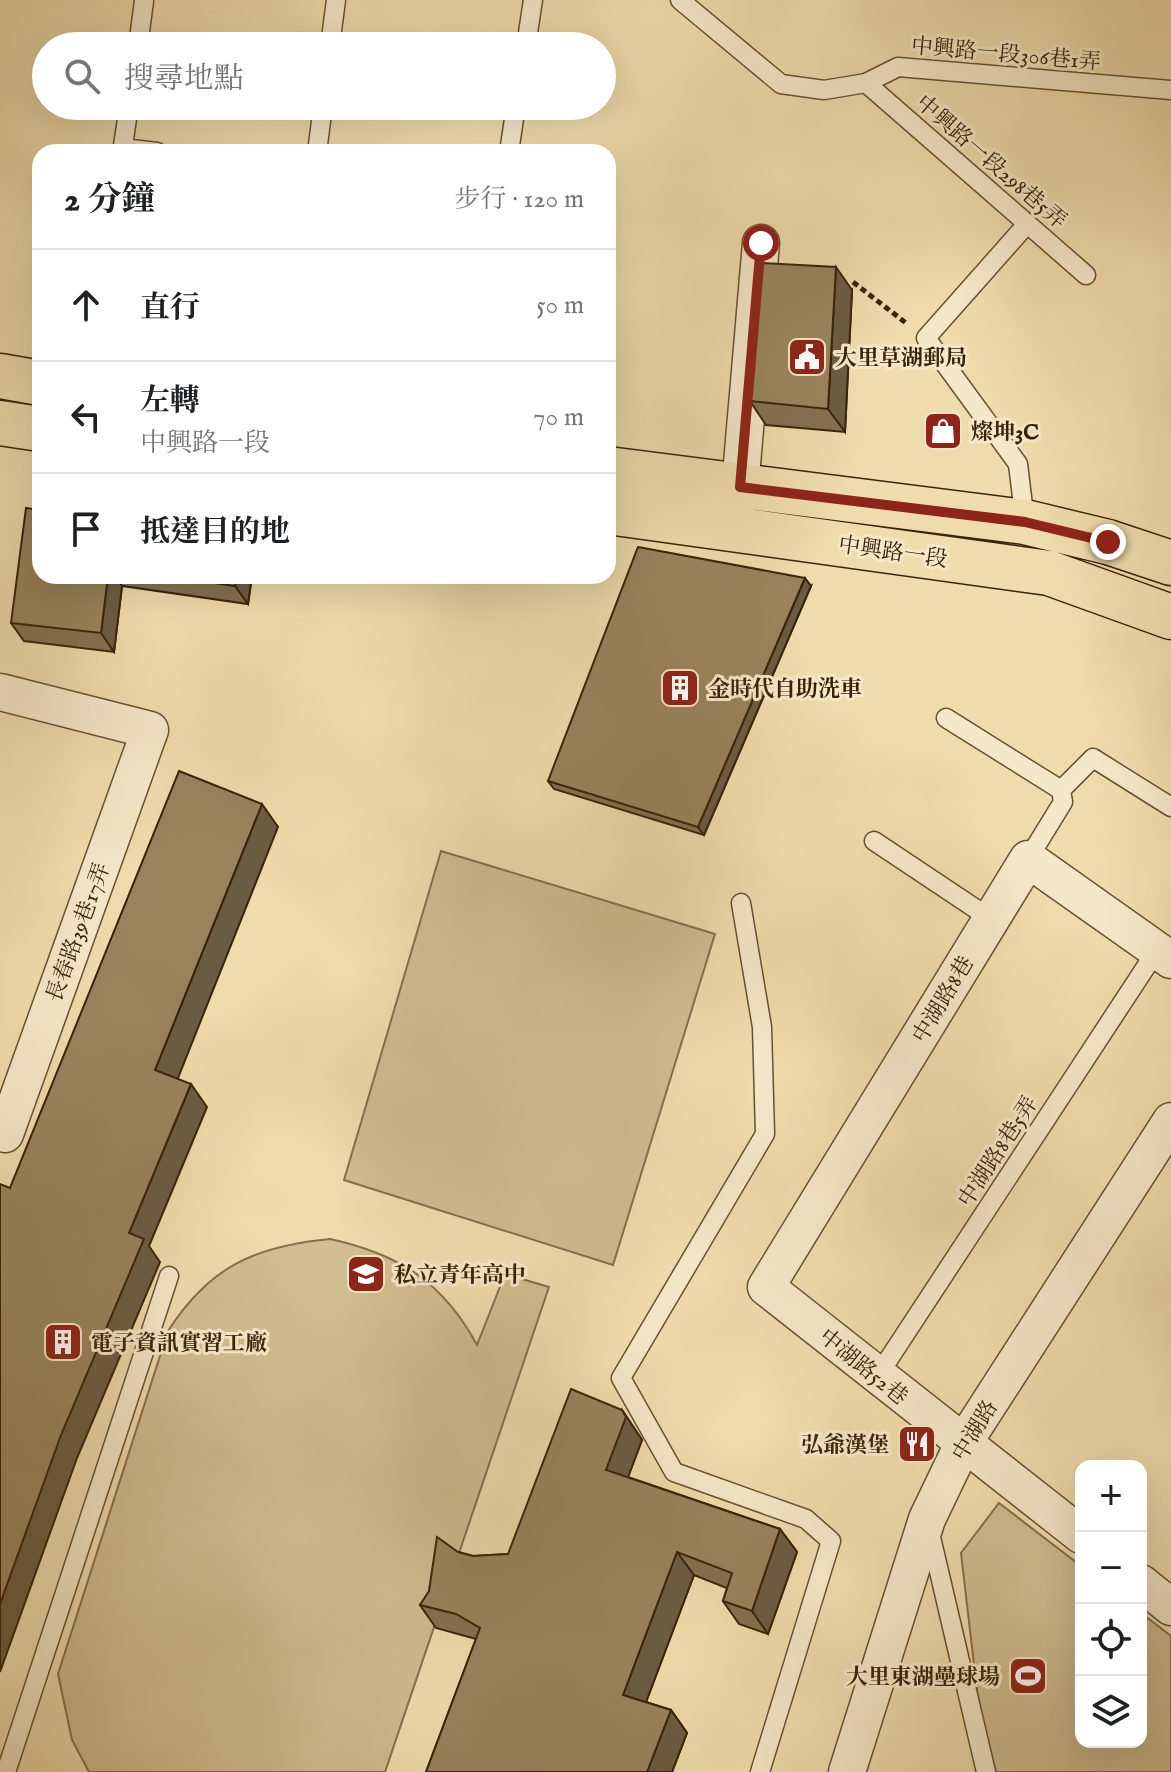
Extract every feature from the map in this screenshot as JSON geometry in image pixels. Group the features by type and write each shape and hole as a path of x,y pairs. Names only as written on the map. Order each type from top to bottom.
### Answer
{"main road":[{"path":"0,376 32,382"},
{"path":"0,423 32,428"},
{"name":"中興路一段","path":"616,471 736,508 1049,573 1171,617"},
{"name":"中興路一段","path":"616,512 736,508 1025,522 1108,542 1171,563"}],"street":[{"path":"736,508 761,243"},
{"name":"長春路39巷17弄","path":"0,692 150,730 2,1133"},
{"path":"1028,859 1164,955"},
{"name":"中湖路8巷","path":"766,1287 1028,859"},
{"name":"中湖路","path":"847,1772 927,1519 963,1444 1171,1121"},
{"name":"中湖路52巷","path":"766,1287 1077,1532"},
{"path":"1147,1588 1171,1607"}],"lane":[{"path":"332,32 336,0"},
{"path":"528,32 533,0"},
{"name":"中興路一段306巷1弄","path":"680,0 781,84 824,90 866,83 898,67 1171,90"},
{"path":"140,32 144,1"},
{"name":"中興路一段298巷5弄","path":"866,83 1086,275"},
{"path":"123,144 127,120"},
{"path":"318,144 321,120"},
{"path":"510,144 514,120"},
{"path":"1025,522 1018,464 926,338 1027,224"},
{"path":"946,718 1061,790 1063,802 1028,859"},
{"path":"1061,790 1093,758 1171,807"},
{"path":"874,841 991,919"},
{"path":"741,903 762,1027 765,1134 621,1378 674,1472 806,1519 831,1541 760,1772"},
{"name":"中湖路8巷5弄","path":"877,1377 1164,955"},
{"path":"6,1772 169,1276"},
{"path":"927,1519 986,1772"}],"path":[{"path":"853,282 926,338"}],"shaded area":[{"path":"441,851 715,934 613,1265 344,1180"},
{"path":"330,1239 377,1253 417,1274 449,1304 477,1345 505,1274 549,1287 385,1772 89,1772 72,1740 58,1674 168,1331 200,1291 236,1264 279,1247"},
{"name":"大里東湖壘球場","path":"999,1503 1075,1561 1075,1748 1147,1748 1147,1618 1171,1636 1171,1772 996,1772 980,1716 961,1553"}],"building":[{"name":"大里草湖郵局","path":"762,263 836,267 828,409 750,401"},
{"path":"26,508 32,509 32,584 107,584 101,633 11,623"},
{"name":"金時代自助洗車","path":"638,547 805,578 698,827 548,781"},
{"path":"179,771 262,804 155,1070 191,1084 129,1233 144,1239 61,1435 0,1604 0,1184 10,1188"},
{"path":"571,1389 622,1410 626,1417 606,1470 780,1529 752,1611 723,1601 732,1573 677,1552 623,1695 671,1710 647,1772 426,1772 480,1628 456,1614 420,1605 429,1591 437,1537 458,1552 473,1556 508,1554"}],"place":[{"name":"大里草湖郵局","path":"807,357"},
{"name":"燦坤3C","path":"943,431"},
{"name":"金時代自助洗車","path":"680,688"},
{"name":"私立青年高中","path":"366,1274"},
{"name":"電子資訊實習工廠","path":"63,1342"},
{"name":"弘爺漢堡","path":"917,1444"},
{"name":"大里東湖壘球場","path":"1028,1676"}],"route":[{"path":"761,243 740,487 1025,522 1108,542"}]}
